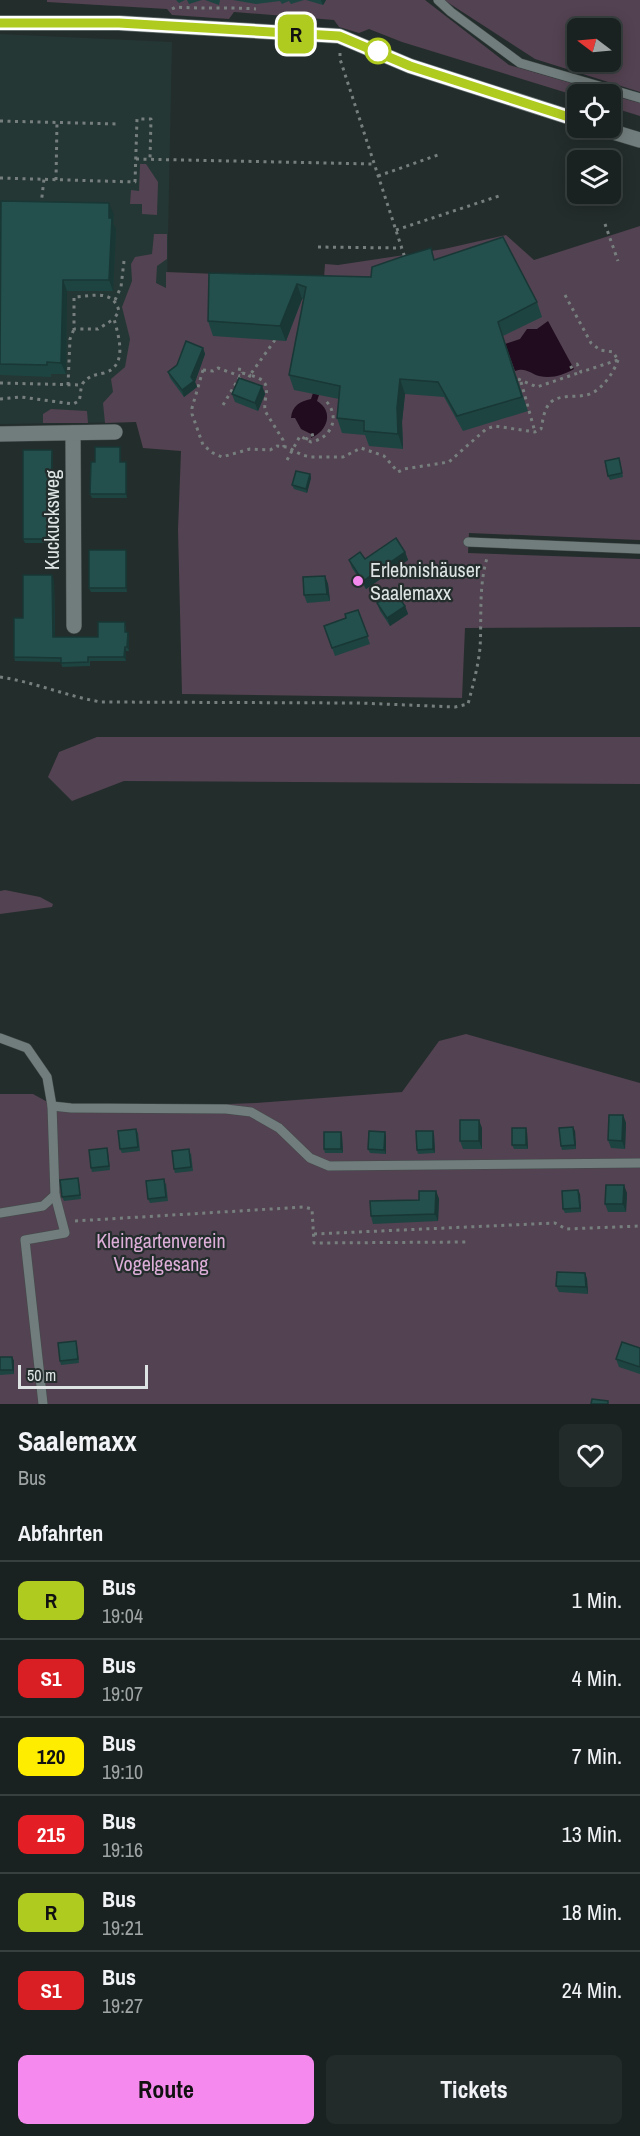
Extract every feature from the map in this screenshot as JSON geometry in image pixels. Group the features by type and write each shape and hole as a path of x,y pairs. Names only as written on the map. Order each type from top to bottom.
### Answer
{"street":[{"path":"0,23 119,23 339,36 410,66 567,116"},
{"path":"621,134 640,140"},
{"path":"0,434 115,432"},
{"name":"Kuckucksweg","path":"73,433 80,606 74,626"}],"lane":[{"path":"438,0 520,63 640,98"},
{"path":"468,542 640,549"},
{"path":"0,1038 27,1048 47,1077 52,1106 55,1196 65,1233 25,1240 43,1404"},
{"path":"52,1106 226,1109 251,1112 279,1128 310,1158 329,1166 640,1163"},
{"path":"0,1213 43,1206 55,1196"}],"path":[{"path":"164,26 166,13 176,7 256,9 256,4"},
{"path":"339,36 340,59 406,263"},
{"path":"0,178 135,182 137,119 151,119 150,159"},
{"path":"0,121 118,124"},
{"path":"56,180 57,123"},
{"path":"378,176 438,155"},
{"path":"136,159 374,164"},
{"path":"41,213 44,179"},
{"path":"396,231 499,196"},
{"path":"605,224 618,261"},
{"path":"318,247 401,248"},
{"path":"115,300 121,287 124,261"},
{"path":"68,385 70,339 74,329 74,297 110,296 115,300 119,311 114,320 98,329 74,329"},
{"path":"565,296 591,343 600,350 613,352 618,360"},
{"path":"0,399 21,397 74,404 79,401 81,385 91,375 107,372 121,357 114,320"},
{"path":"245,387 250,375 275,340"},
{"path":"536,432 519,380 537,387 618,360"},
{"path":"203,370 192,414 203,445 213,453 222,457 250,449 270,450 277,446 310,457 343,457 365,448 384,456 398,472 449,462 486,429 495,426 536,432 541,429 545,411 551,402 568,396 591,394 603,384 618,360"},
{"path":"570,368 577,364 581,372"},
{"path":"195,369 213,371 218,368 261,378 268,392 265,411 283,440 284,447"},
{"path":"223,405 243,370 238,369"},
{"path":"0,383 81,385"},
{"path":"287,460 300,436 311,442 325,436 330,429 334,414 331,406 325,400"},
{"path":"306,440 308,436 316,434"},
{"path":"0,677 77,698 101,702 359,703 455,707 468,704 480,648 479,617 485,564 492,543"},
{"path":"62,1221 304,1207 312,1209 314,1243 467,1242"},
{"path":"314,1234 555,1222 566,1229 640,1226"}],"shaded area":[{"path":"0,34 172,42 167,286 150,342 136,422 0,424"},
{"path":"548,321 574,369 553,377 539,376 525,370 515,371 505,344 520,339 527,329 537,329"},
{"path":"313,393 319,395 317,401 326,410 327,421 322,431 311,438 311,434 301,429 295,418 291,418 295,407 311,399"}],"green space":[{"path":"47,0 425,0 509,65 575,84 567,84 567,93 402,42 369,29 359,33 339,27 334,20 234,12 229,19 172,15 167,9 47,2"},
{"path":"444,0 640,0 640,92 621,86 621,84 576,72 621,72 621,18 567,18 567,69 535,59"},
{"path":"621,98 640,103 640,116 621,110"},
{"path":"140,164 146,164 158,182 157,215 142,214 142,204 130,204 131,190 139,191"},
{"path":"640,226 640,540 469,533 468,553 640,559 640,627 465,628 462,698 182,694 178,530 181,451 143,448 136,422 105,423 103,403 113,392 111,379 125,367 130,339 122,307 132,281 131,264 135,257 152,254 154,234 167,234 167,259 157,266 156,283 166,288 166,272 324,278 325,264 338,265 444,249 506,235 534,260"},
{"path":"51,409 87,411 88,423 43,423 43,414"},
{"path":"97,737 640,737 640,784 124,781 72,801 48,777 59,752"},
{"path":"0,891 40,897 53,904 52,907 0,914"},
{"name":"Kleingartenverein Vogelgesang","path":"466,1034 640,1083 640,1404 0,1404 0,1094 33,1094 62,1110 256,1103 402,1092 439,1041"}],"building":[{"path":"1,201 109,203 109,218 112,218 109,280 63,280 61,363 0,364"},
{"path":"503,237 537,302 498,322 522,397 457,416 438,382 400,379 397,408 398,434 364,431 364,421 337,418 340,386 289,375 306,287 297,284 280,326 208,321 209,273 371,277 372,267 404,256 431,248 434,260"},
{"path":"186,341 203,348 191,377 194,381 182,390 168,372 177,365"},
{"path":"239,378 262,386 255,403 232,394"},
{"path":"95,447 120,447 120,462 126,462 126,494 90,494 91,462 95,462"},
{"path":"23,450 52,450 51,509 55,509 55,539 23,539"},
{"path":"619,458 622,473 608,476 605,461"},
{"path":"296,471 310,474 306,489 292,485"},
{"path":"396,538 405,552 363,581 349,560 360,552 365,559"},
{"path":"89,550 126,550 126,588 89,588"},
{"path":"23,575 52,575 53,637 98,637 98,622 125,622 125,632 128,632 124,657 88,657 88,662 61,663 61,658 14,657 14,618 23,618"},
{"path":"325,576 327,594 304,595 303,577"},
{"path":"395,592 405,606 387,618 377,603"},
{"path":"358,610 368,636 332,648 324,626 346,618 345,614"},
{"path":"609,1115 623,1115 622,1141 608,1140"},
{"path":"460,1120 479,1120 479,1141 460,1141"},
{"path":"573,1127 575,1145 561,1146 559,1128"},
{"path":"512,1128 526,1128 526,1145 512,1145"},
{"path":"136,1129 138,1147 120,1149 118,1131"},
{"path":"369,1131 385,1132 384,1150 368,1149"},
{"path":"416,1131 433,1131 433,1149 417,1150"},
{"path":"324,1132 341,1132 341,1149 324,1149"},
{"path":"107,1148 109,1166 91,1168 89,1150"},
{"path":"189,1149 191,1167 174,1169 172,1151"},
{"path":"78,1178 80,1195 62,1197 60,1180"},
{"path":"164,1179 166,1197 148,1199 146,1181"},
{"path":"606,1185 624,1185 623,1204 605,1204"},
{"path":"578,1190 580,1208 563,1209 562,1191"},
{"path":"419,1191 436,1191 435,1214 371,1216 370,1201 419,1200"},
{"path":"557,1272 585,1273 586,1287 556,1286"},
{"path":"76,1341 78,1359 60,1361 58,1343"},
{"path":"622,1342 640,1348 640,1367 616,1359"},
{"path":"0,1357 12,1357 13,1370 0,1370"},
{"path":"592,1399 608,1401 608,1404 591,1404"}],"bus line":[{"name":"R","path":"0,23 119,23 339,36 410,66 567,117"}],"place":[{"name":"Erlebnishäuser Saalemaxx","path":"358,581"}]}
